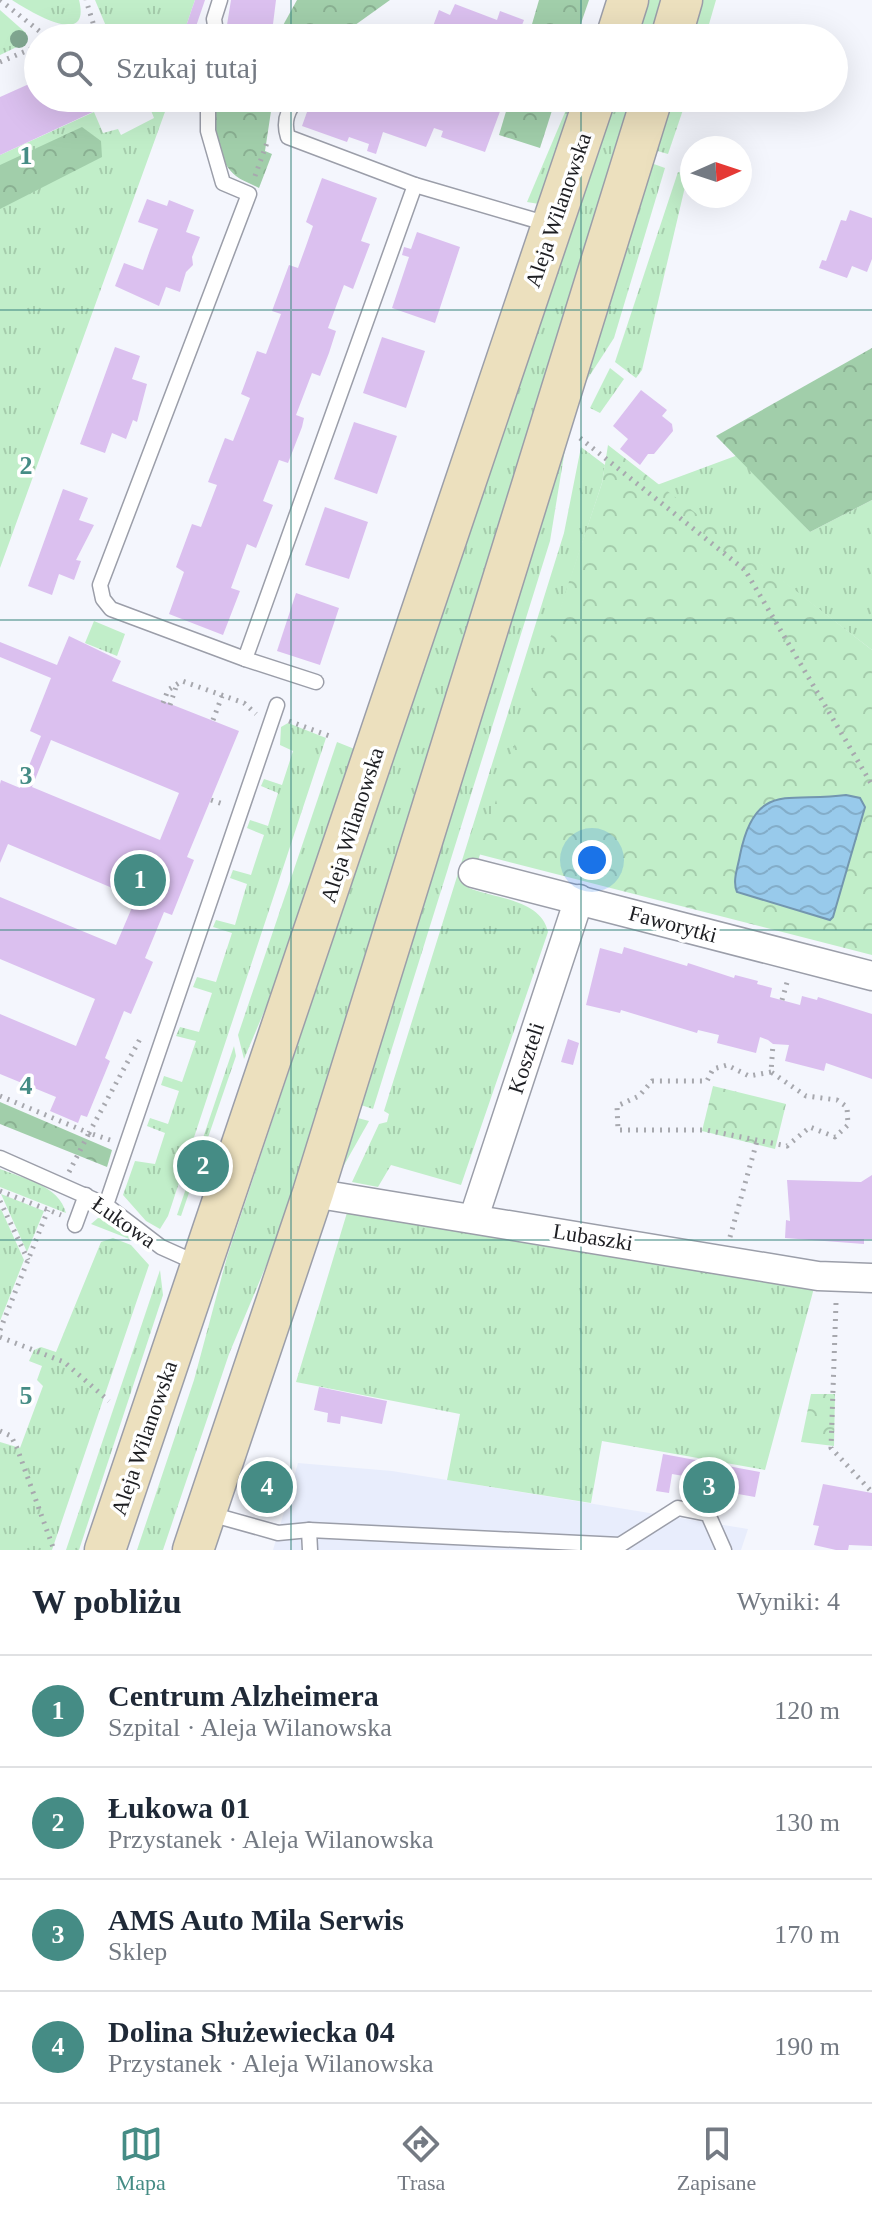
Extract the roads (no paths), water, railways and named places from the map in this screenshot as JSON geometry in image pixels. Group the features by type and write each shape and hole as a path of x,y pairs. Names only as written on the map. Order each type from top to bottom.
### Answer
{"main road":[{"path":"620,24 628,0"},
{"path":"675,24 682,0"},
{"name":"Aleja Wilanowska","path":"105,1550 590,112"},
{"path":"199,1532 313,1193 648,112"}],"street":[{"name":"Faworytki","path":"473,873 872,976"},
{"name":"Koszteli","path":"474,1217 579,899"},
{"name":"Lubaszki","path":"313,1193 474,1217 818,1276 872,1278"}],"lane":[{"path":"215,24 220,0"},
{"path":"208,112 208,131 223,183 249,194 100,585 103,599 111,609 316,682"},
{"path":"291,112 284,126 288,137 415,185 553,225"},
{"path":"245,659 415,185"},
{"path":"106,1205 277,705"},
{"name":"Łukowa","path":"0,1158 106,1205 161,1247 203,1266"},
{"path":"70,1221 86,1195"},
{"path":"199,1532 278,1533 309,1530 620,1545 678,1508 708,1514 724,1550"},
{"path":"309,1530 310,1550"}],"water":[{"path":"846,795 860,798 865,807 830,920 737,892 736,874 747,831 755,815 765,805 791,798"}],"place":[{"name":"Centrum Alzheimera","path":"140,880"},
{"name":"Łukowa 01","path":"203,1166"},
{"name":"Dolina Służewiecka 04","path":"267,1487"},
{"name":"AMS Auto Mila Serwis","path":"709,1487"}]}
